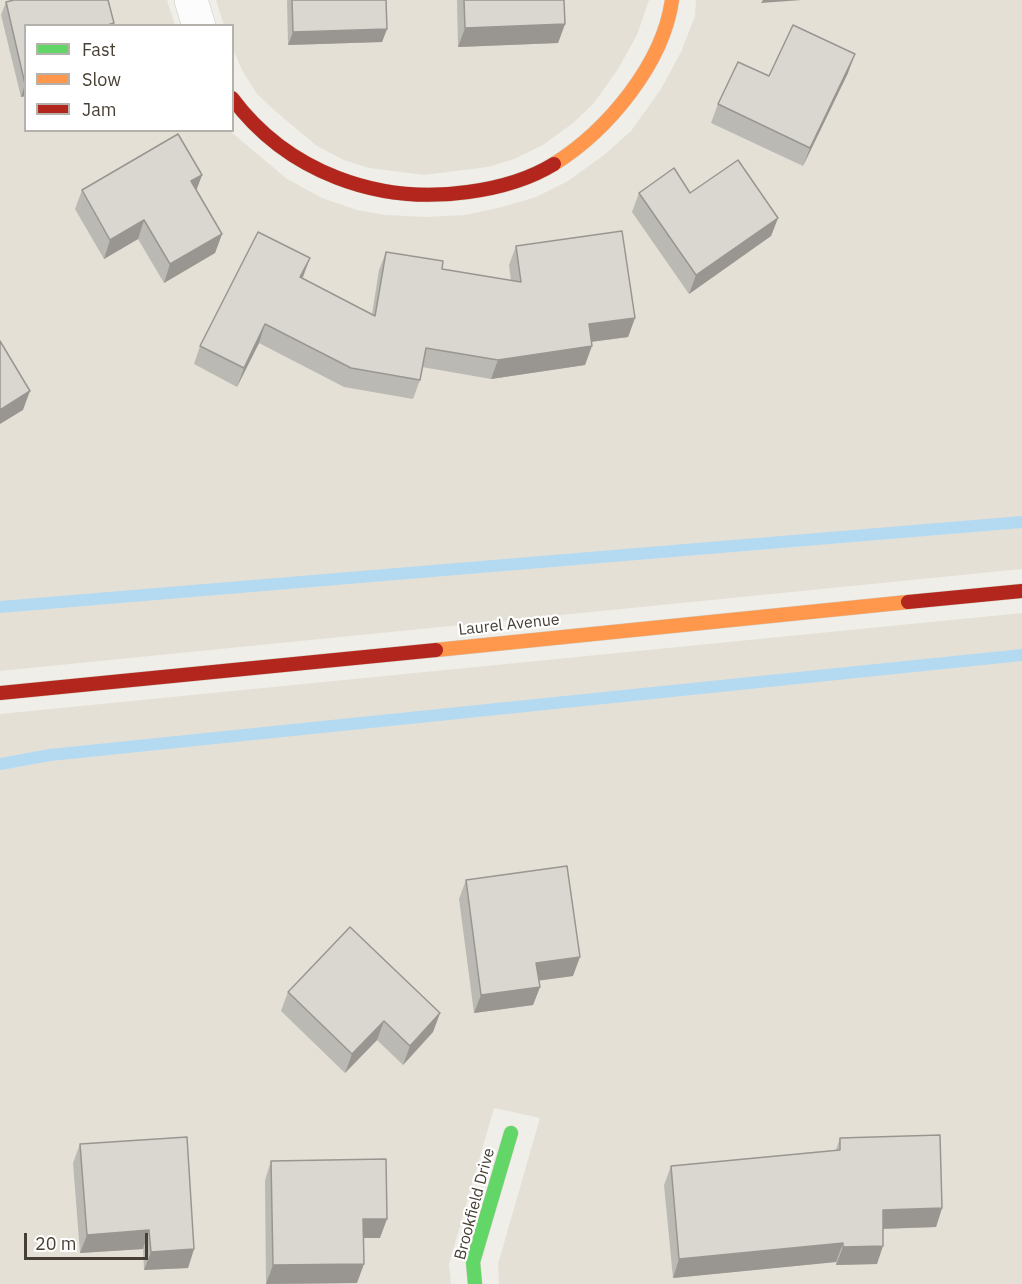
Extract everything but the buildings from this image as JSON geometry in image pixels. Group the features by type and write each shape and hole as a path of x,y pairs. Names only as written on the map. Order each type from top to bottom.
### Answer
{"main road":[{"path":"234,100 256,125 303,163 334,179 362,189 388,194 424,196 463,193 495,187 524,179 556,163 590,139 613,116 639,80 659,43 672,0"},
{"name":"Laurel Avenue","path":"0,693 1022,591"},
{"name":"Brookfield Drive","path":"475,1284 473,1262 511,1133"}],"street":[{"path":"191,0 198,24"}],"shaded area":[{"path":"0,0 167,0 175,24 24,24 24,132 231,132 287,179 322,198 357,210 386,215 426,217 465,215 536,197 568,181 604,155 631,131 661,89 681,52 695,16 696,0 1022,0 1022,569 0,671"},
{"path":"216,0 649,0 637,35 618,69 594,103 573,123 543,145 514,159 488,167 424,175 369,168 344,160 317,146 257,94 242,70 234,51 234,24 224,24"},
{"path":"1022,613 1022,1284 499,1284 498,1264 540,1118 494,1108 449,1264 451,1284 0,1284 0,714"}],"waterway":[{"path":"0,607 1022,522"},
{"path":"0,764 50,755 1022,655"}],"traffic: fast":[{"path":"475,1284 473,1262 511,1133"}],"traffic: slow":[{"path":"554,164 594,133 630,93 657,48 667,24 672,0"},
{"path":"436,650 908,602"}],"traffic: jam":[{"path":"234,100 254,124 279,146 307,164 337,178 368,187 401,193 434,195 468,192 534,175 554,164"},
{"path":"908,602 1022,591"},
{"path":"0,693 436,650"}]}
